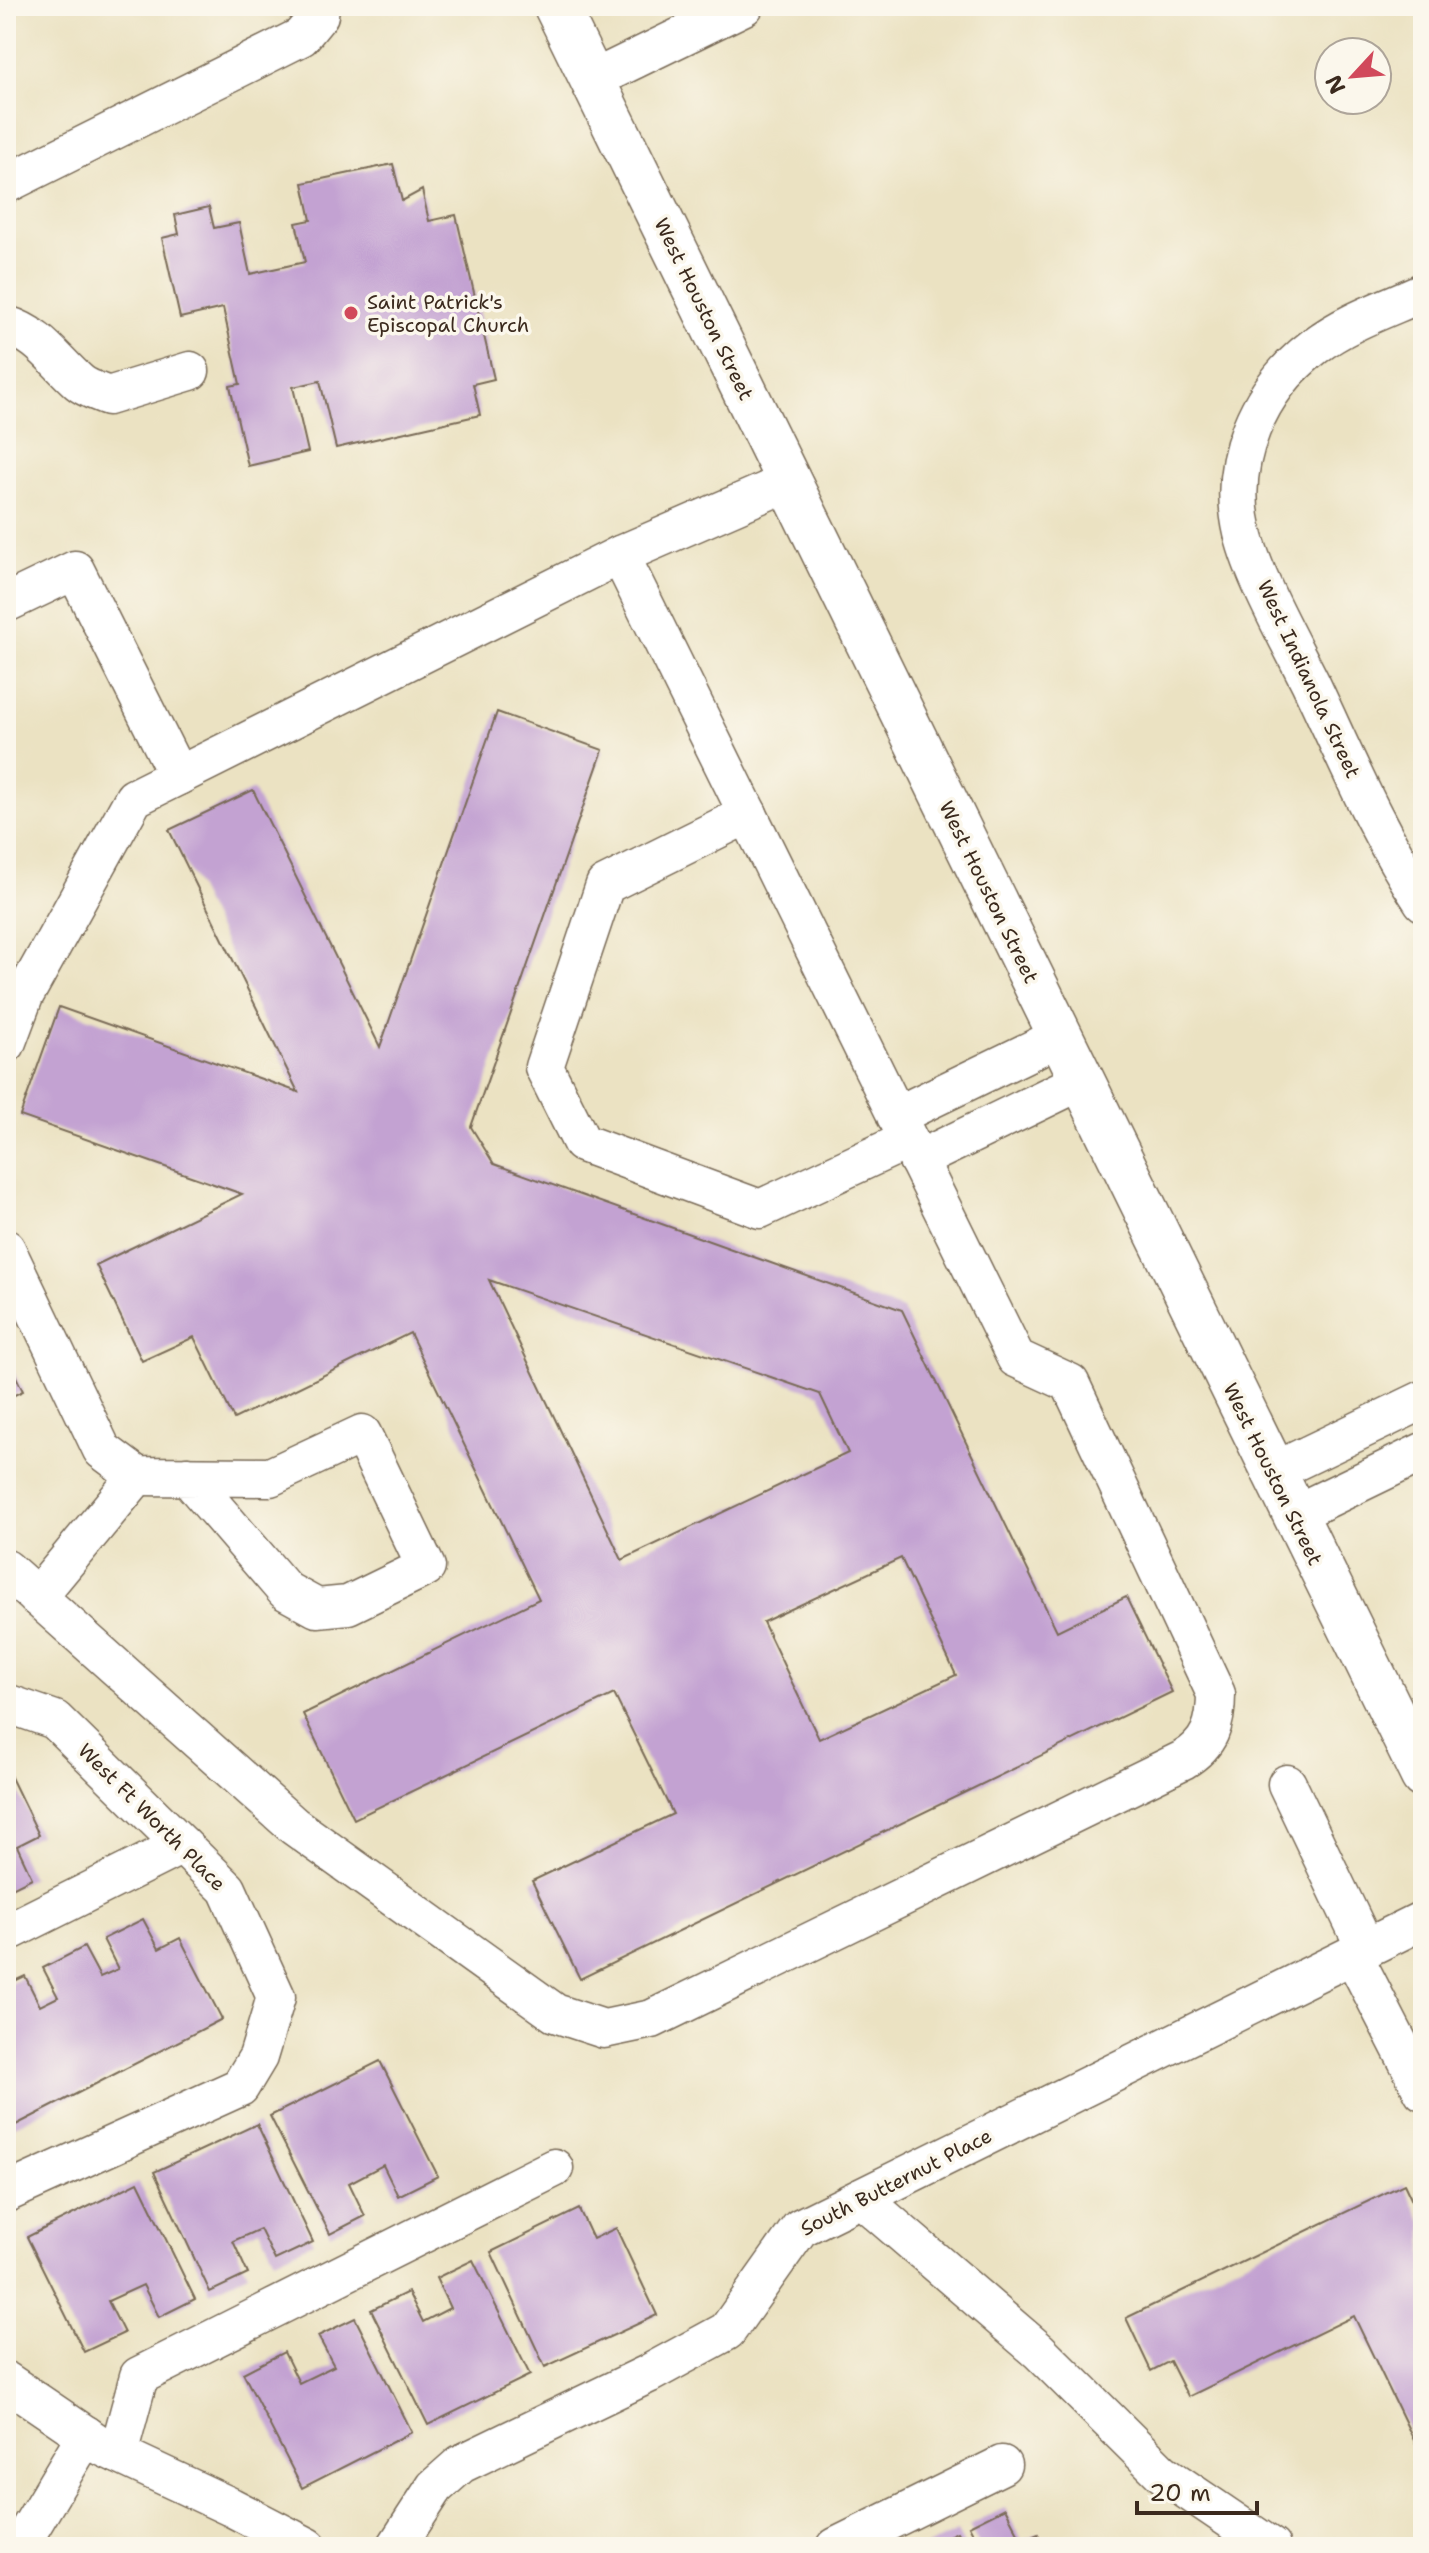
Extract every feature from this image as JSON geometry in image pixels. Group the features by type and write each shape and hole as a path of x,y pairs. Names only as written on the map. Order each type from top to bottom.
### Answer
{"main road":[{"name":"West Houston Street","path":"556,6 1423,1776"}],"street":[{"path":"6,184 301,37 319,15 320,6"},
{"path":"592,80 744,6"},
{"name":"West Indianola Street","path":"1423,292 1315,346 1269,392 1244,442 1238,485 1243,533 1274,608 1394,859 1423,902"},
{"path":"6,325 24,330 55,354 81,384 108,396 190,371"},
{"path":"6,1044 24,996 134,798 620,555 788,482"},
{"path":"6,1569 294,1826 555,2013 604,2029 652,2019 1183,1760 1199,1750 1210,1734 1216,1718 1216,1694 1070,1383 1016,1358 620,555"},
{"path":"6,603 75,570 178,776"},
{"path":"748,814 605,885 544,1067 582,1143 760,1209 907,1139 1081,1081"},
{"path":"907,1139 1059,1037"},
{"path":"6,1249 102,1450 137,1476 187,1476 270,1477 362,1434 426,1567 348,1605 317,1608 286,1591 187,1476"},
{"path":"1273,1472 1423,1400"},
{"path":"1293,1515 1423,1452"},
{"path":"37,1597 137,1476"},
{"name":"West Ft Worth Place","path":"6,1703 55,1720 227,1889 276,1997 258,2057 240,2087 6,2193"},
{"path":"1287,1784 1423,2091"},
{"path":"6,1933 182,1845"},
{"name":"South Butternut Place","path":"396,2547 435,2487 461,2464 648,2374 727,2331 800,2228 1423,1920"},
{"path":"19,2547 102,2444 139,2376 554,2168"},
{"path":"861,2198 1039,2351 1162,2473 1271,2547"},
{"path":"6,2381 102,2444 308,2547"},
{"path":"836,2547 1002,2465"}],"building":[{"name":"Saint Patrick's Episcopal Church","path":"393,164 402,201 422,190 429,221 456,215 494,379 473,384 480,415 336,448 320,381 293,387 308,452 248,466 230,386 240,384 223,308 180,318 162,238 179,234 175,215 209,207 214,228 239,223 250,274 305,262 296,223 311,220 303,183"},
{"path":"497,712 603,750 471,1127 494,1164 902,1310 1057,1631 1126,1597 1172,1692 580,1979 532,1881 673,1814 614,1694 354,1819 303,1714 539,1599 410,1333 234,1419 194,1337 142,1361 96,1265 242,1194 20,1116 59,1007 298,1092 169,830 253,790 380,1047","holes":["489,1280 820,1394 848,1453 622,1560","901,1558 956,1675 819,1739 763,1622"]},
{"path":"6,1356 23,1391 6,1399"},
{"path":"6,1767 39,1835 17,1846 32,1878 6,1891"},
{"path":"143,1919 159,1949 180,1938 222,2019 6,2130 6,1985 25,1976 40,2006 58,1997 43,1968 84,1947 100,1977 118,1969 103,1939"},
{"path":"380,2061 438,2176 398,2196 383,2165 349,2183 365,2216 330,2234 270,2116"},
{"path":"257,2124 313,2242 275,2260 260,2229 233,2241 248,2274 210,2292 154,2172"},
{"path":"138,2182 195,2299 159,2317 143,2285 108,2301 124,2333 84,2352 27,2237"},
{"path":"1404,2184 1423,2224 1423,2459 1354,2316 1188,2397 1170,2361 1151,2371 1126,2318"},
{"path":"579,2209 593,2239 616,2228 657,2315 545,2367 491,2252"},
{"path":"473,2260 530,2375 428,2425 371,2310 408,2292 423,2322 450,2308 436,2278"},
{"path":"355,2318 412,2432 302,2488 243,2373 284,2352 299,2383 334,2366 318,2336"},
{"path":"1005,2508 1022,2541 1038,2534 1044,2547 980,2547 969,2526"},
{"path":"957,2532 965,2547 925,2547"}],"place":[{"name":"Saint Patrick's Episcopal Church","path":"351,313"}]}
